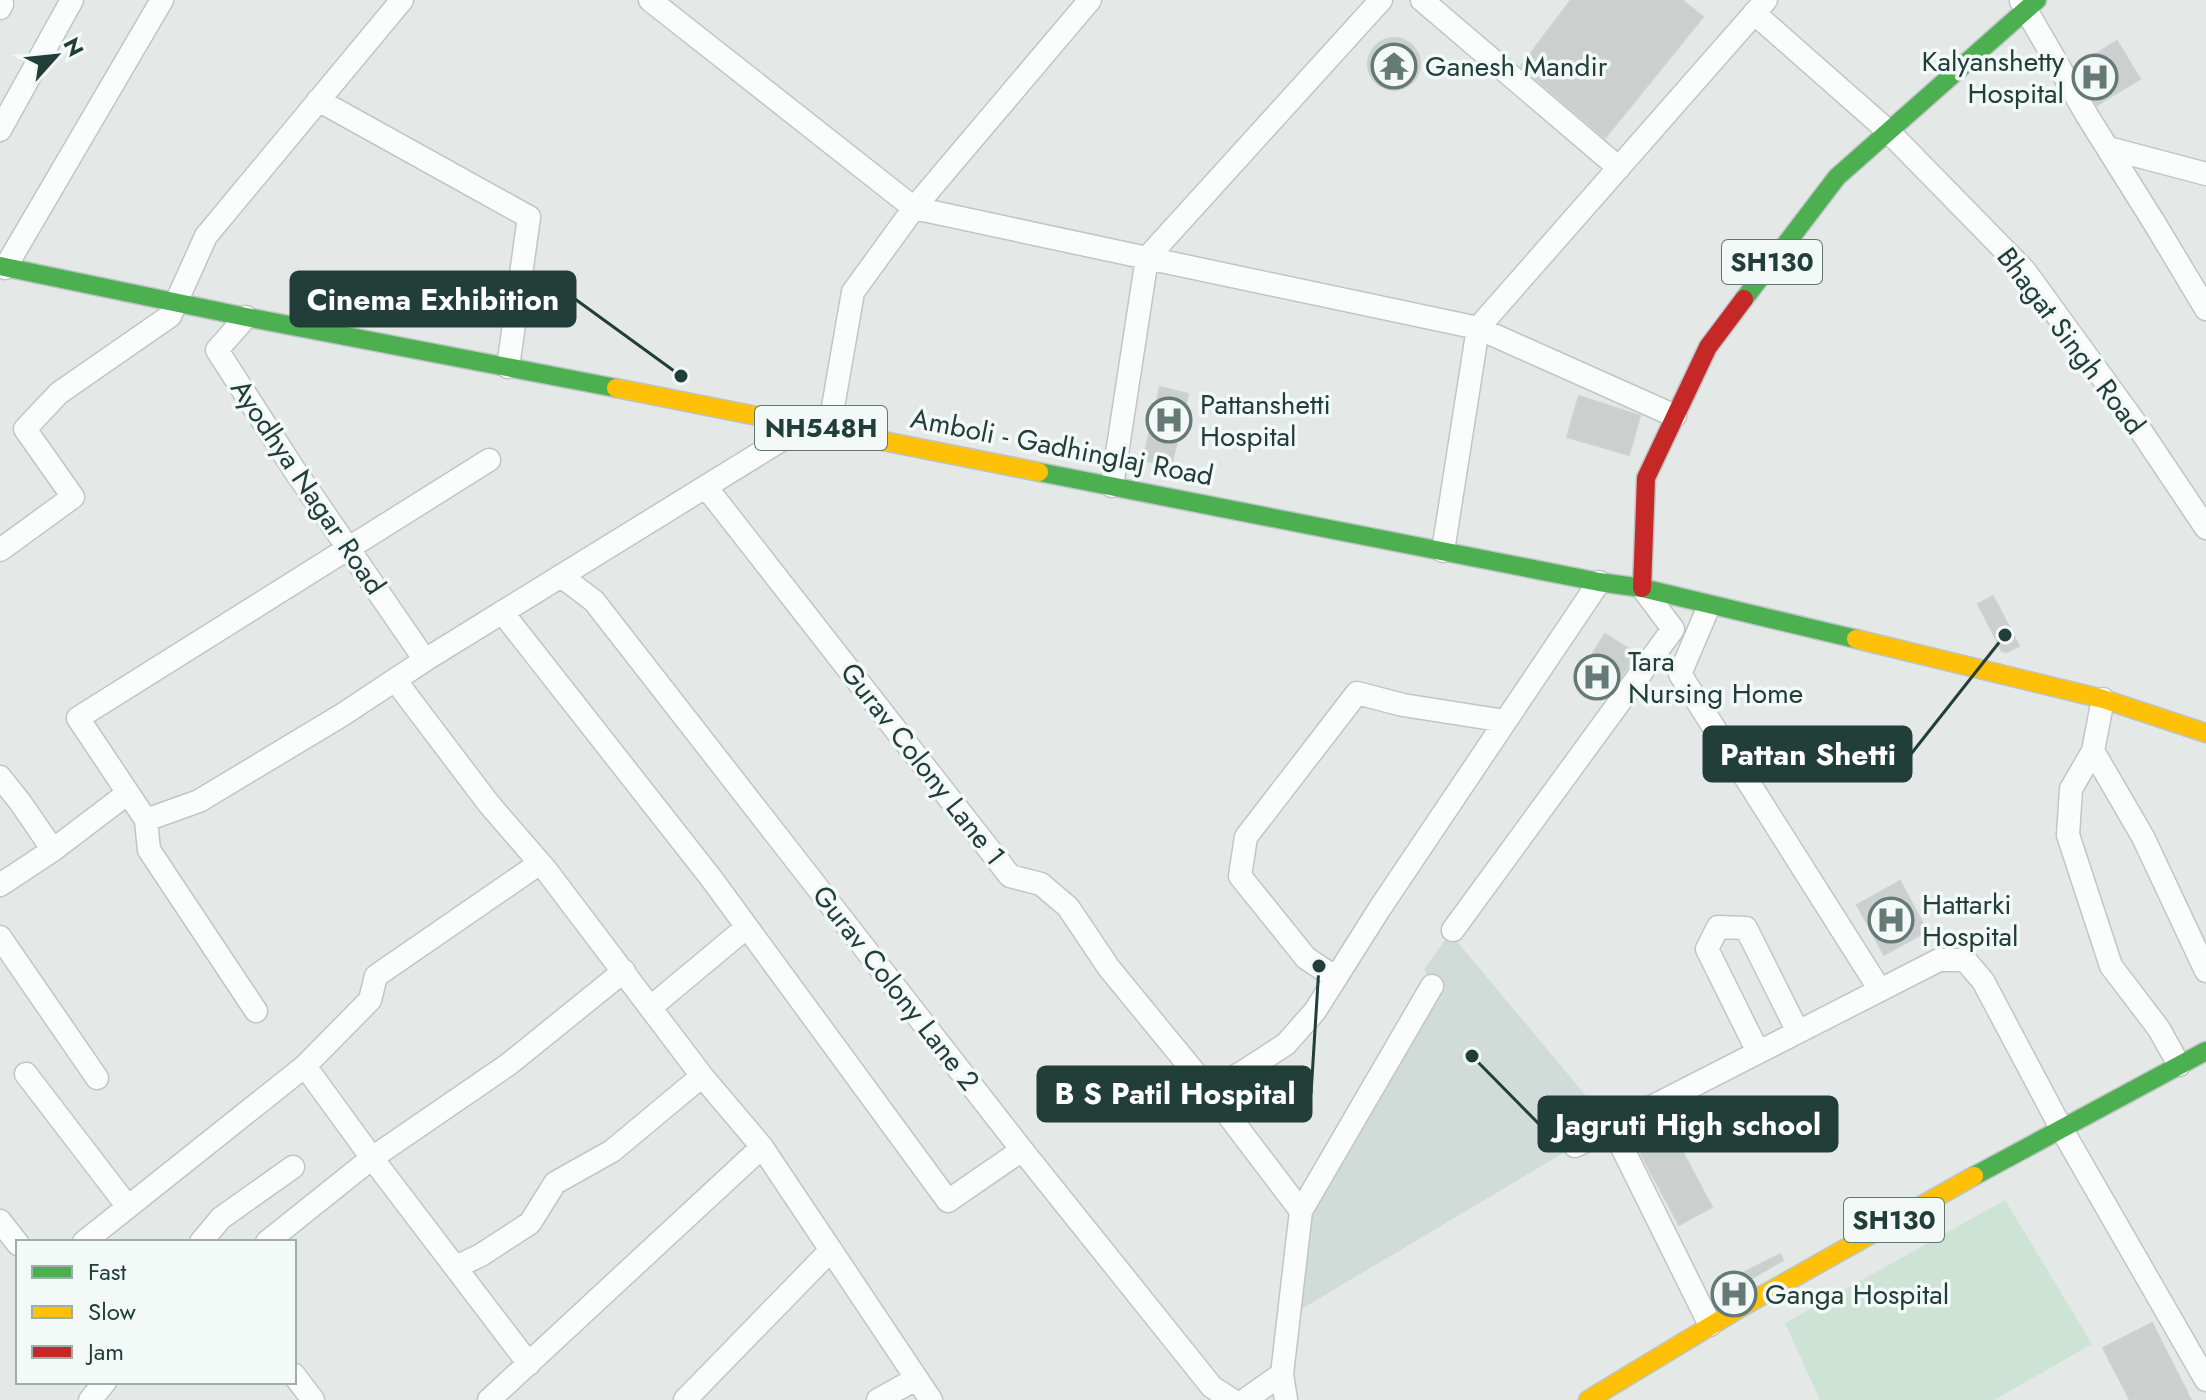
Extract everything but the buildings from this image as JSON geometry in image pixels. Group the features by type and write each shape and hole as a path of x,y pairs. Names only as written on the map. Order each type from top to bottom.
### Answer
{"main road":[{"name":"SH130","path":"1642,588 1646,478 1708,347 1837,177 2028,3"},
{"name":"Amboli - Gadhinglaj Road","path":"3,267 1642,588"},
{"name":"NH548H","path":"1642,588 2103,699 2206,733"},
{"name":"SH130","path":"1588,1400 1710,1325 1974,1175 2206,1051"}],"street":[{"path":"0,130 72,0"},
{"path":"3,267 162,0"},
{"path":"650,0 914,208 1478,328 1675,416"},
{"path":"829,430 853,292 914,208 1090,0"},
{"path":"1112,486 1147,258 1381,0"},
{"path":"1422,0 1619,168"},
{"path":"2028,3 2088,117 2206,309"},
{"path":"0,550 73,497 25,429 59,393 170,316 206,236 318,100 391,4"},
{"path":"1443,551 1478,328 1760,6"},
{"name":"Bhagat Singh Road","path":"1760,6 2025,271 2139,428 2206,528"},
{"path":"318,100 529,217 508,367"},
{"path":"2108,148 2206,174"},
{"name":"Ayodhya Nagar Road","path":"246,317 217,350 293,468 425,660"},
{"path":"146,820 199,801 805,425"},
{"path":"256,1011 149,850 146,820 78,718 489,460"},
{"name":"Gurav Colony Lane 1","path":"706,487 1010,876 1041,884 1068,907 1109,968 1209,1090 1301,1211"},
{"name":"Gurav Colony Lane 2","path":"561,576 594,601 1022,1150 1212,1387 1232,1400"},
{"path":"1209,1090 1286,1044 1315,1011 1380,908 1599,582"},
{"path":"1453,930 1673,629 1642,588"},
{"path":"1709,606 1680,674 1880,990"},
{"path":"502,612 747,927 948,1201 1022,1150"},
{"path":"395,680 489,804 540,863 624,971 702,1076 762,1147 931,1400"},
{"path":"1336,978 1306,958 1240,876 1246,837 1357,693 1403,705 1505,721"},
{"path":"2103,699 2093,751 2071,789 2068,835 2111,966 2159,1029 2179,1065"},
{"path":"2093,751 2143,837 2206,971"},
{"path":"0,777 53,850"},
{"path":"0,885 53,850 128,793"},
{"path":"87,1240 305,1066 370,1000 376,976 540,863"},
{"path":"651,1007 747,927"},
{"path":"1758,1052 1707,949 1718,927 1746,928 1798,1032"},
{"path":"0,937 97,1078"},
{"path":"1575,1146 1939,960 1965,960 1983,981 2061,1128 2206,1380"},
{"path":"270,1240 372,1158 509,1064 624,971"},
{"path":"1286,1400 1282,1374 1301,1211 1432,986"},
{"path":"305,1066 529,1364"},
{"path":"26,1074 128,1207"},
{"path":"456,1267 481,1255 530,1223 555,1183 612,1151 702,1076"},
{"path":"1612,1127 1710,1325"},
{"path":"489,1400 762,1147"},
{"path":"203,1240 221,1218 293,1167"},
{"path":"0,1221 16,1241"},
{"path":"685,1400 831,1250"},
{"path":"1245,1400 1282,1374"},
{"path":"296,1378 313,1400"},
{"path":"878,1400 916,1379"},
{"path":"90,1400 103,1384"}],"shaded area":[{"path":"1450,933 1612,1127 1288,1317 1301,1211 1432,986 1424,969"}],"green space":[{"path":"2005,1200 2092,1344 1994,1400 1820,1400 1785,1323"}],"traffic: fast":[{"path":"1744,299 1837,177 2037,0"},
{"path":"0,266 616,388"},
{"path":"1039,472 1642,588 1856,639"},
{"path":"1974,1176 2206,1051"}],"traffic: slow":[{"path":"616,388 1039,472"},
{"path":"1856,639 2103,699 2206,733"},
{"path":"1588,1400 1740,1308 1974,1176"}],"traffic: jam":[{"path":"1642,588 1646,478 1708,347 1744,299"}],"place":[{"name":"Ganesh Mandir","path":"1394,66"},
{"name":"Kalyanshetty Hospital","path":"2095,77"},
{"name":"Cinema Exhibition","path":"681,376"},
{"name":"Pattanshetti Hospital","path":"1169,420"},
{"name":"Pattan Shetti","path":"2005,635"},
{"name":"Tara Nursing Home","path":"1597,677"},
{"name":"Hattarki Hospital","path":"1891,920"},
{"name":"B S Patil Hospital","path":"1319,966"},
{"name":"Jagruti High school","path":"1472,1056"},
{"name":"Ganga Hospital","path":"1734,1294"}]}
